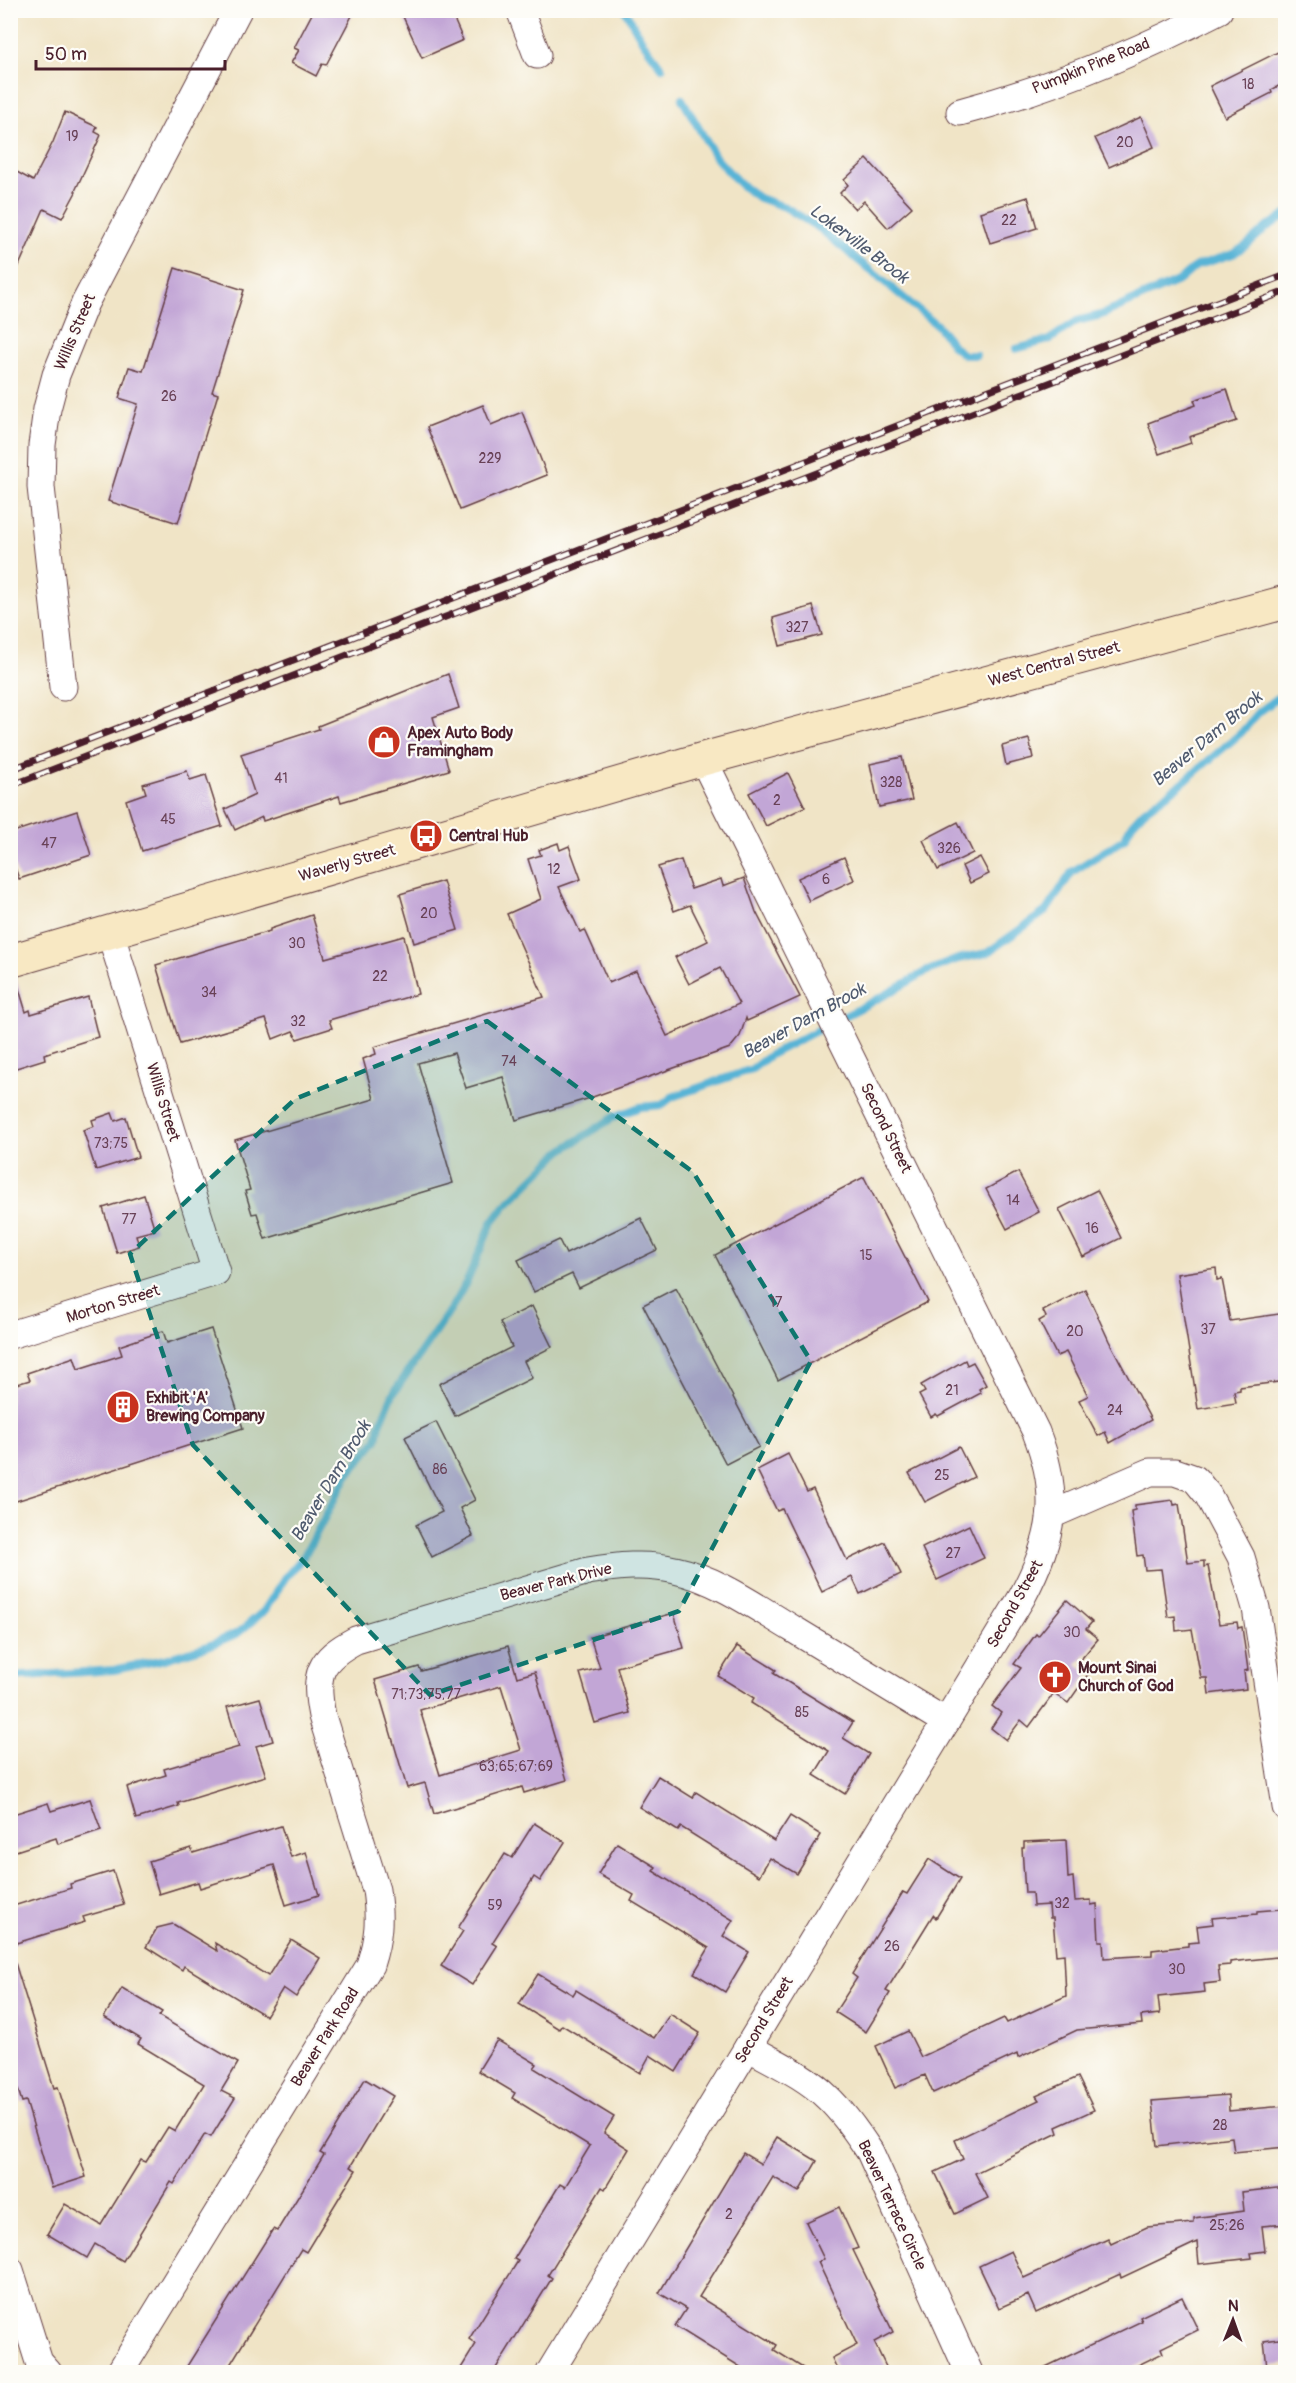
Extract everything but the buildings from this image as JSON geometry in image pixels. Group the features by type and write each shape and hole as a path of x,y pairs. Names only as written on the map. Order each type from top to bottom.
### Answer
{"main road":[{"name":"West Central Street","path":"822,726 1286,602"},
{"name":"Waverly Street","path":"10,962 822,726"}],"street":[{"name":"Willis Street","path":"63,687 41,487 42,445 47,409 56,375 86,303 238,10"},
{"path":"520,10 537,55"},
{"name":"Pumpkin Pine Road","path":"960,112 1001,101 1087,71 1219,10"},
{"name":"Second Street","path":"550,2373 946,1722 1037,1568 1047,1539 1051,1515 1051,1484 1046,1457 1036,1432 703,759"},
{"name":"Willis Street","path":"110,932 216,1272"},
{"name":"Morton Street","path":"10,1335 216,1272"},
{"path":"1051,1515 1150,1472 1176,1472 1195,1479 1208,1495 1241,1557 1256,1608 1286,1806"},
{"name":"Beaver Park Drive","path":"322,1668 336,1650 356,1640 588,1571 618,1566 647,1566 675,1570 701,1578 745,1600 946,1722"},
{"name":"Beaver Park Road","path":"120,2373 370,1965 378,1938 380,1914 376,1890 322,1716 317,1689 322,1668"},
{"name":"Beaver Terrace Circle","path":"748,2047 794,2073 826,2095 852,2123 870,2152 969,2373"},
{"path":"10,2270 39,2362 48,2373"}],"highlighted area":[{"path":"487,1021 693,1172 811,1361 679,1611 430,1695 193,1445 130,1254 295,1099"}],"waterway":[{"name":"Lokerville Brook","path":"625,10 643,42 662,68"},
{"name":"Lokerville Brook","path":"682,99 716,158 740,184 759,198 785,207 819,228 938,326 954,347 964,355 976,355"},
{"name":"Lokerville Brook","path":"1016,349 1049,340 1077,321 1101,315 1180,280 1196,266 1233,254 1286,215"},
{"name":"Beaver Dam Brook","path":"10,1677 114,1670 165,1659 208,1646 238,1633 264,1611 285,1578 304,1556 347,1476 377,1439 380,1424 393,1394 452,1307 468,1279 492,1222 506,1205 561,1151 614,1117 640,1107 662,1105 672,1097 752,1069 770,1055 925,972 958,959 987,953 1046,911 1072,872 1124,839 1132,824 1144,811 1181,784 1241,733 1259,712 1286,692"}],"railway":[{"path":"10,770 1286,275"},
{"path":"10,786 1286,291"}],"place":[{"name":"Apex Auto Body Framingham","path":"384,742"},
{"name":"Central Hub","path":"426,836"},
{"name":"Exhibit 'A' Brewing Company","path":"123,1407"},
{"name":"Mount Sinai Church of God","path":"1055,1677"}]}
